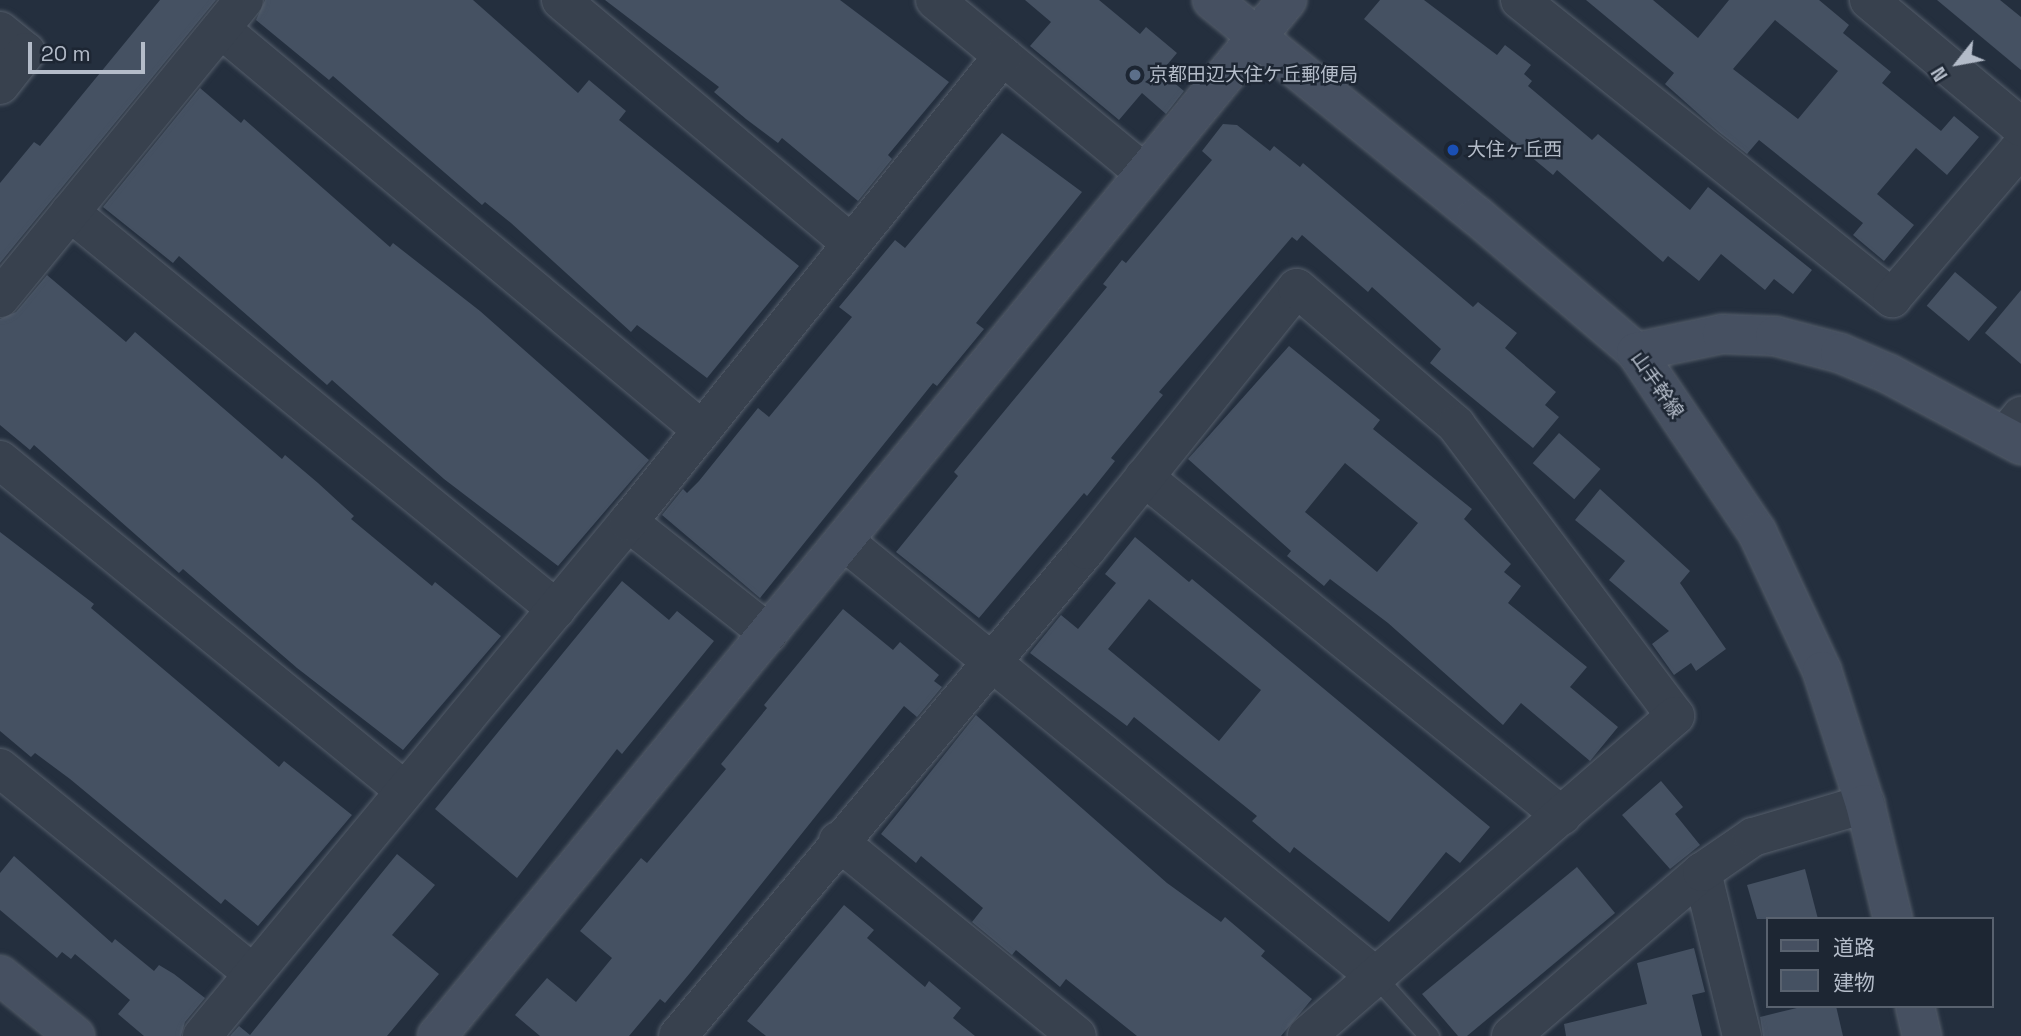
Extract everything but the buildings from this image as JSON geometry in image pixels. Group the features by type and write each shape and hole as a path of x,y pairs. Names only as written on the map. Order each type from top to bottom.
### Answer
{"street":[{"path":"0,298 244,0"},
{"path":"561,0 851,243"},
{"path":"935,0 1143,172"},
{"name":"山手幹線","path":"1212,0 1636,352 1757,532 1822,671 1865,804 1893,917"},
{"path":"437,1036 1143,172 1287,0"},
{"path":"1520,0 1892,298 2021,147"},
{"path":"1869,0 2021,127"},
{"path":"221,29 702,430"},
{"path":"0,31 26,52 0,85"},
{"path":"202,1036 628,522 1003,56"},
{"path":"70,212 556,609"},
{"path":"689,1032 838,841 1144,477 1297,288 1456,425 1675,716 1307,1036"},
{"path":"1636,352 1722,334 1775,336 1840,353 2016,432"},
{"path":"0,460 404,790"},
{"path":"1144,477 1562,816"},
{"path":"628,522 768,633"},
{"path":"844,541 1375,976"},
{"path":"0,768 252,973"},
{"path":"1526,1031 1702,872 1753,837 1865,804"},
{"path":"838,841 1077,1036"},
{"path":"1702,872 1742,1036"},
{"path":"0,975 73,1035"},
{"path":"1915,1008 1922,1036"}],"lane":[{"path":"1375,976 1429,1036"}],"place":[{"name":"京都田辺大住ケ丘郵便局","path":"1135,75"},
{"name":"大住ヶ丘西","path":"1453,150"}]}
